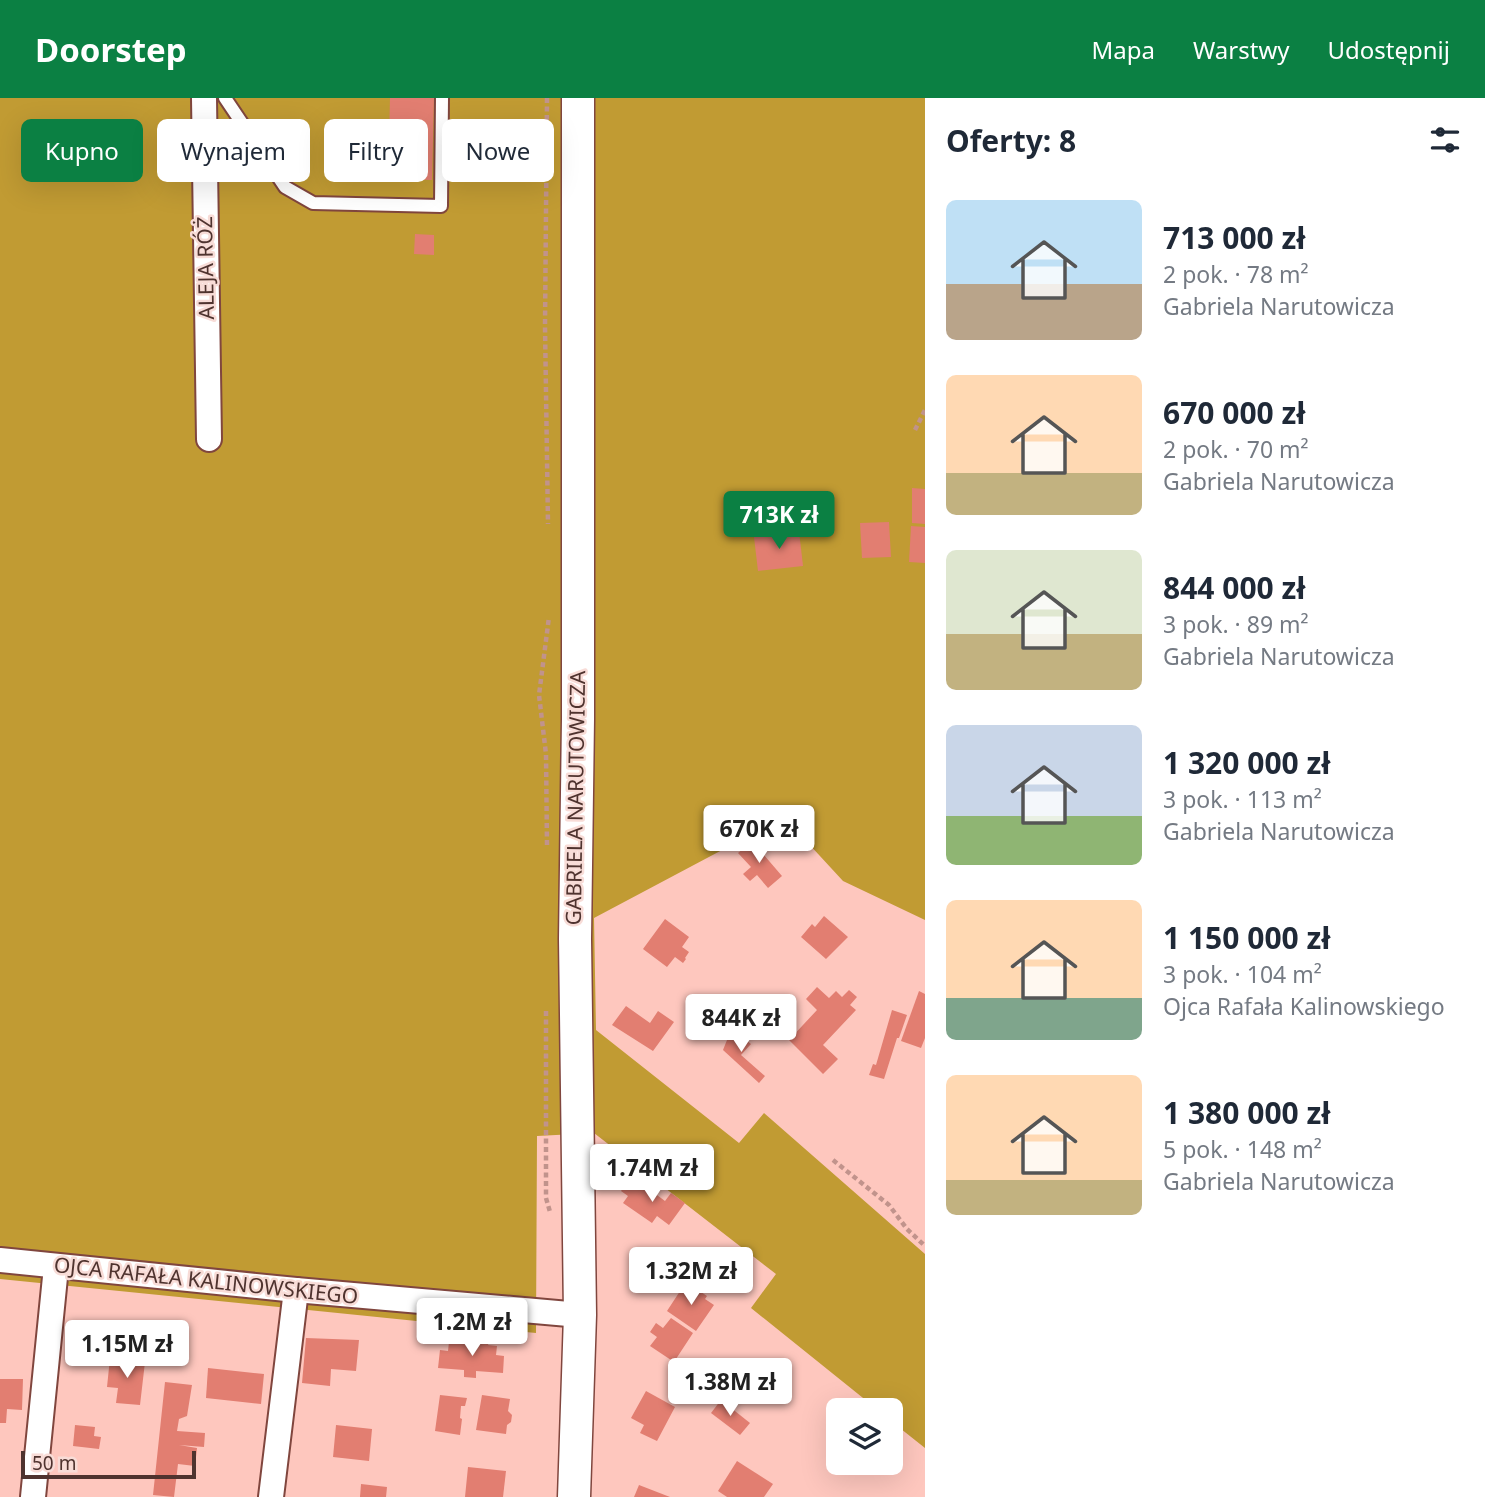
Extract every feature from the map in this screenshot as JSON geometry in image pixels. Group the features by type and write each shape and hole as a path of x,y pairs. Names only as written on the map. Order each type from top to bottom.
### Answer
{"street":[{"name":"ALEJA RÓŻ","path":"204,98 209,439"},
{"name":"GABRIELA NARUTOWICZA","path":"574,1497 580,1315 575,950 578,719 578,98"},
{"name":"OJCA RAFAŁA KALINOWSKIEGO","path":"0,1260 580,1315"},
{"path":"33,1497 56,1266"},
{"path":"271,1497 296,1290"}],"lane":[{"path":"225,98 285,187 313,203 441,206 442,98"}],"path":[{"path":"547,98 545,326 548,527"},
{"path":"915,430 925,410"},
{"path":"547,857 546,754 539,695 550,608"},
{"path":"546,1007 546,1198 552,1219"},
{"path":"833,1160 889,1205 907,1229 925,1246"}],"shaded area":[{"path":"0,98 925,98 925,920 843,881 784,817 594,918 596,1030 739,1143 764,1113 925,1254 925,1448 903,1431 903,1398 863,1398 751,1308 776,1274 594,1133 537,1136 536,1333 0,1279"}],"building":[{"path":"390,98 434,98 432,180 428,180 428,119 389,119"},
{"path":"415,234 434,235 434,255 414,254"},
{"path":"912,488 925,489 925,524 912,523"},
{"path":"889,522 891,557 862,558 860,523"},
{"path":"911,526 925,527 925,563 909,562"},
{"path":"799,531 803,566 758,571 754,537"},
{"path":"752,841 782,876 768,888 757,875 750,881 743,874 751,867 738,853"},
{"path":"824,916 848,937 826,959 801,937 812,924 815,927"},
{"path":"665,919 689,937 682,947 689,952 686,959 683,963 675,957 667,967 643,949"},
{"path":"817,987 829,998 836,991 842,997 849,990 857,997 850,1005 856,1010 823,1045 838,1059 823,1074 789,1040 817,1010 806,999"},
{"path":"919,991 925,994 925,1038 921,1048 901,1041"},
{"path":"626,1006 650,1023 658,1011 674,1022 653,1051 612,1025"},
{"path":"892,1010 907,1015 884,1079 869,1075 873,1064 876,1065"},
{"path":"731,1030 751,1044 741,1055 765,1076 759,1083 723,1050"},
{"path":"638,1181 665,1201 671,1193 685,1203 669,1225 657,1216 652,1223 623,1203 628,1196 621,1191 626,1184 633,1189"},
{"path":"686,1282 707,1296 705,1299 714,1305 696,1331 667,1311"},
{"path":"671,1318 693,1333 674,1362 650,1346 657,1337 650,1332 656,1323 663,1328"},
{"path":"306,1338 359,1340 356,1371 331,1369 330,1386 302,1383"},
{"path":"458,1339 489,1342 488,1345 497,1346 496,1355 504,1356 503,1373 476,1371 476,1378 464,1377 464,1370 438,1368 440,1350 448,1351 449,1342 458,1343"},
{"path":"110,1358 145,1362 140,1405 116,1403 118,1388 107,1387"},
{"path":"208,1368 264,1374 261,1404 206,1398"},
{"path":"0,1379 23,1379 22,1410 7,1409 6,1423 0,1423"},
{"path":"165,1382 192,1385 187,1416 179,1419 177,1431 205,1433 204,1447 179,1445 197,1448 195,1466 178,1464 174,1497 153,1495"},
{"path":"646,1391 675,1407 657,1441 640,1433 644,1425 631,1418"},
{"path":"440,1395 467,1398 465,1406 461,1406 460,1435 435,1431"},
{"path":"482,1395 510,1399 508,1411 512,1415 506,1434 476,1430"},
{"path":"721,1400 750,1423 740,1435 711,1413"},
{"path":"75,1425 95,1427 94,1436 101,1437 99,1449 73,1446"},
{"path":"336,1425 372,1429 369,1461 333,1457"},
{"path":"737,1461 773,1484 764,1497 727,1497 718,1491"},
{"path":"468,1467 506,1471 503,1497 465,1497"},
{"path":"361,1484 387,1487 386,1497 360,1497"},
{"path":"639,1485 670,1497 634,1497"}]}
